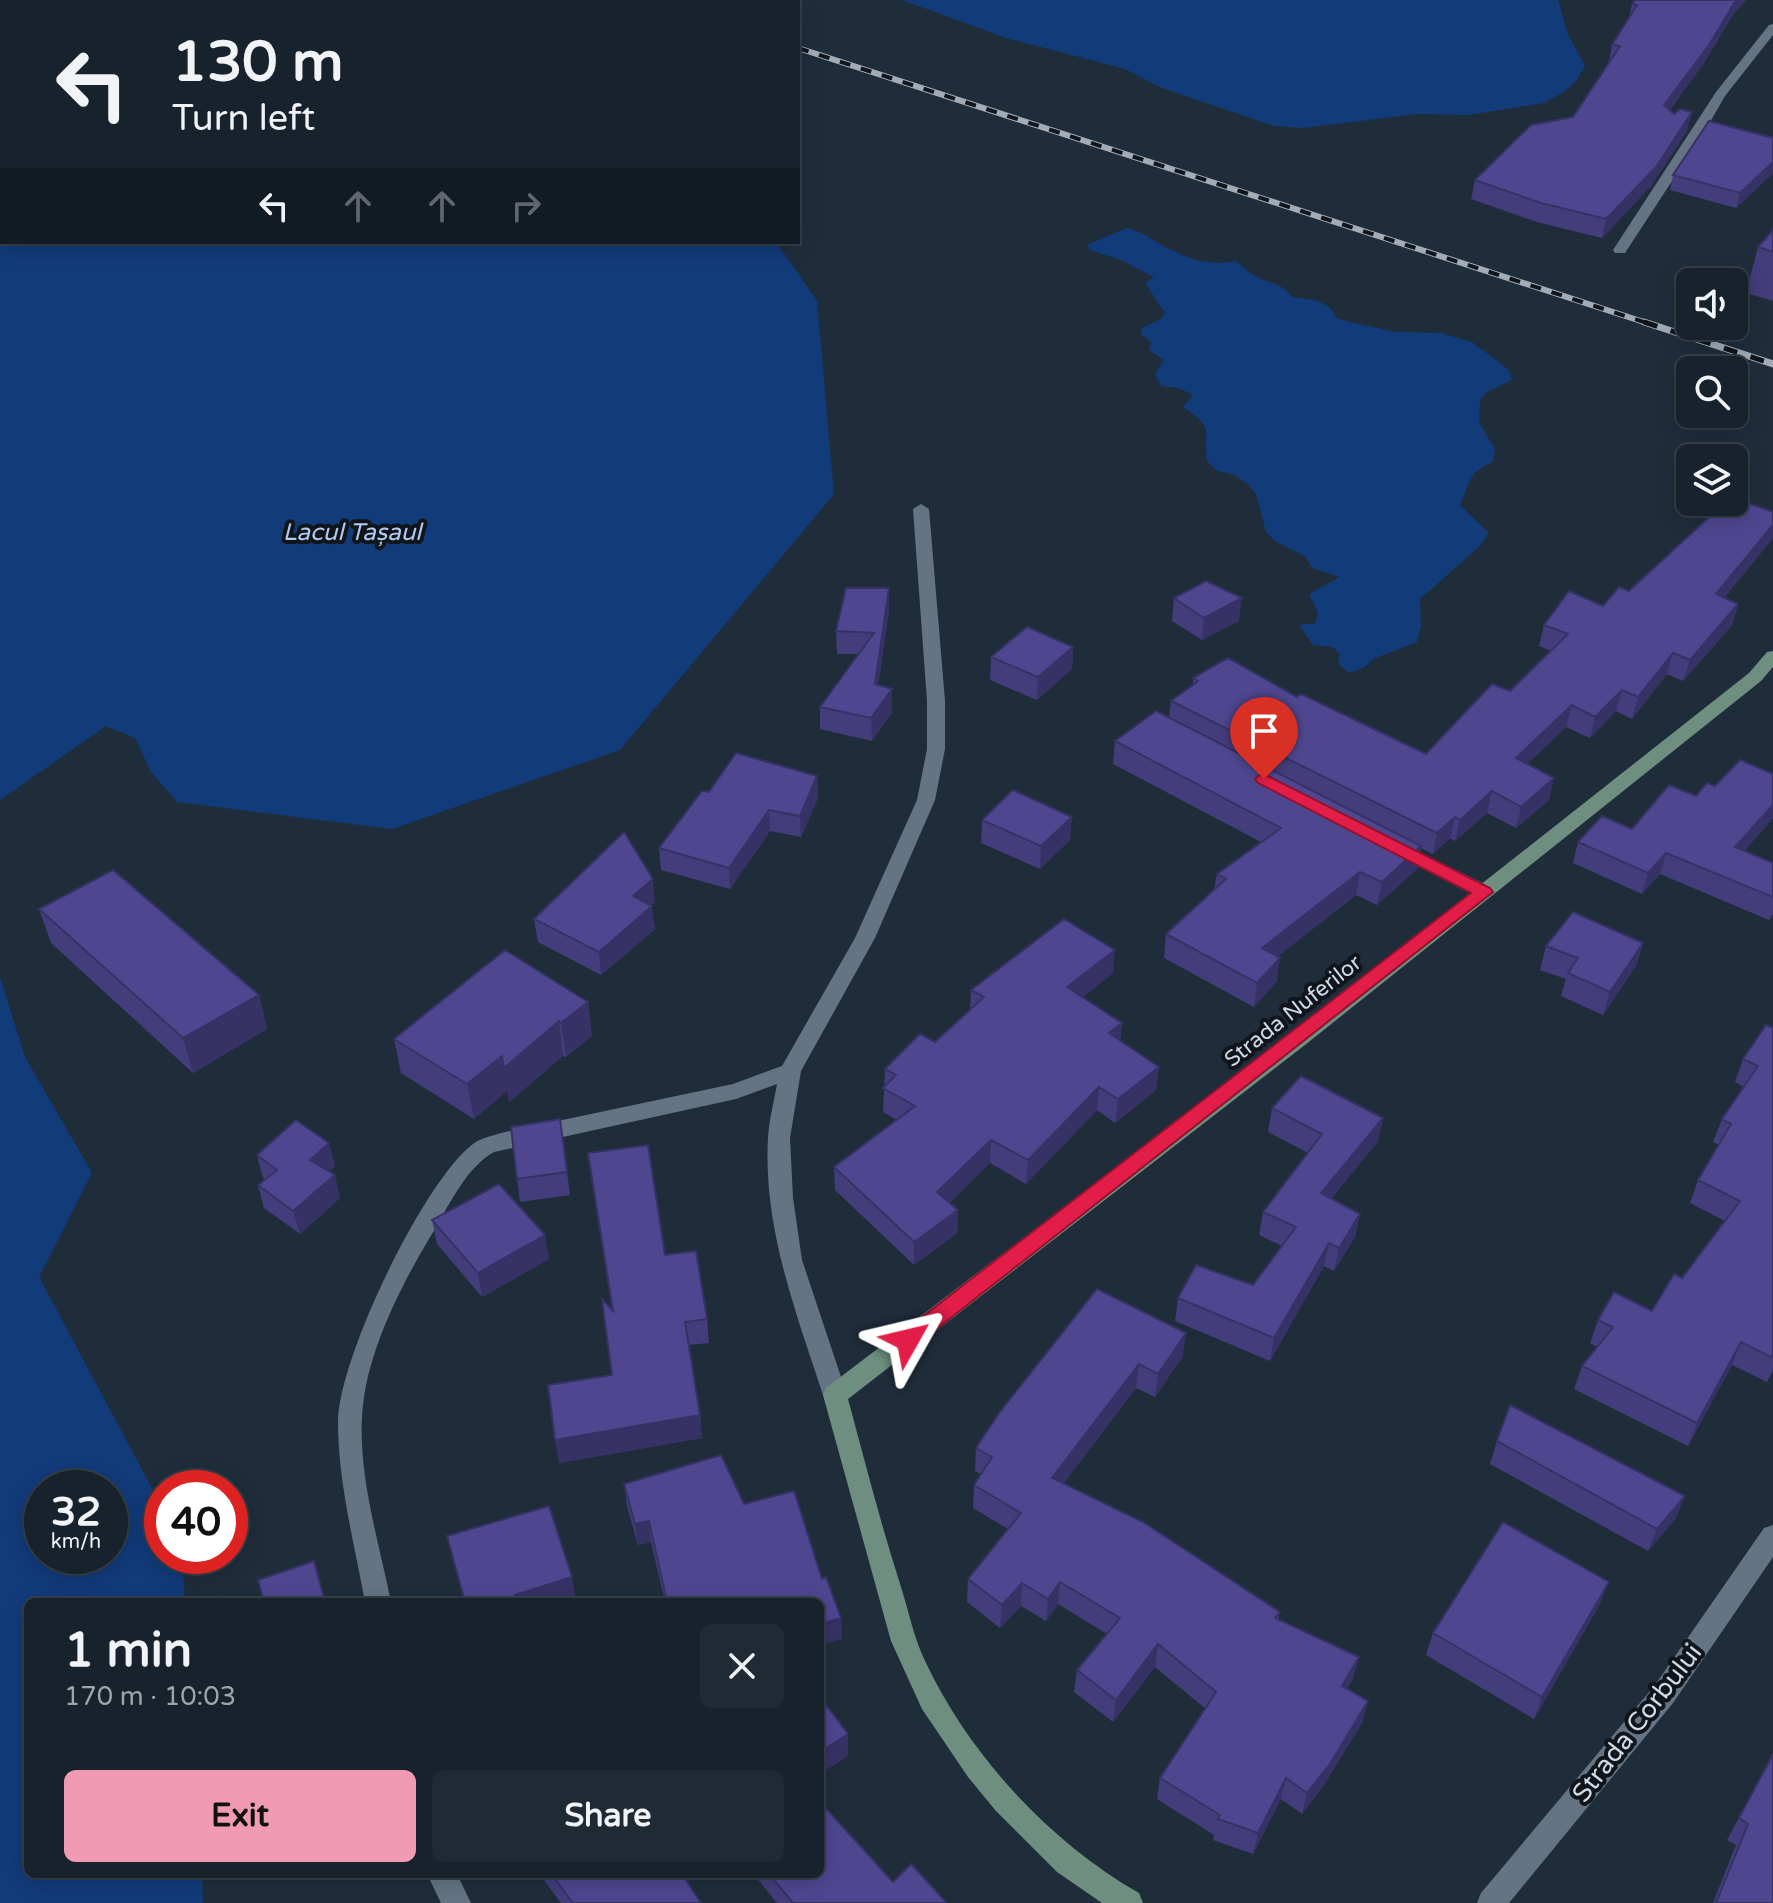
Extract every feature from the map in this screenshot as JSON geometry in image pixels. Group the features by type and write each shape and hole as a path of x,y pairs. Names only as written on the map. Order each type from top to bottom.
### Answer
{"street":[{"path":"1620,250 1703,124 1773,27"},
{"path":"1759,43 1773,46"},
{"path":"1703,124 1773,141"},
{"path":"921,509 936,701 936,749 926,800 865,938 790,1071 779,1138 782,1198 791,1260 835,1395 872,1536 915,1669 951,1729 993,1786 1056,1855 1122,1902"},
{"name":"Strada Nuferilor","path":"835,1395 1017,1258 1484,892 1755,677 1773,656"},
{"path":"1374,836 1484,892"},
{"path":"377,1598 352,1447 352,1397 373,1333 399,1272 452,1181 480,1150 501,1141 736,1091 790,1071"},
{"name":"Strada Corbului","path":"1491,1903 1664,1694 1773,1536"},
{"path":"443,1878 457,1903"}],"water":[{"path":"902,0 1558,0 1568,35 1585,65 1577,80 1564,92 1544,103 1468,115 1417,114 1303,128 1274,126 1162,88 1125,69 1006,38"},
{"path":"1126,228 1194,259 1215,263 1235,261 1254,275 1285,289 1292,297 1318,301 1329,307 1337,318 1349,322 1396,332 1441,333 1472,342 1509,370 1512,380 1487,392 1480,400 1479,423 1495,449 1493,462 1478,470 1470,479 1460,505 1489,533 1481,545 1420,599 1421,626 1417,642 1373,659 1365,667 1349,673 1338,663 1340,654 1333,647 1313,645 1299,625 1315,623 1318,613 1309,594 1340,577 1312,568 1306,557 1275,541 1266,532 1256,494 1248,484 1232,474 1217,471 1207,461 1204,425 1183,407 1193,395 1179,388 1161,386 1155,374 1164,360 1149,350 1151,342 1141,334 1141,328 1161,319 1165,313 1145,283 1154,277 1121,260 1090,250 1087,245"},
{"name":"Lacul Tașaul","path":"0,244 777,244 817,301 834,494 620,750 392,829 177,802 151,772 135,738 106,726 0,800"},
{"path":"0,977 25,1057 92,1173 39,1277 144,1473 144,1574 183,1574 185,1598 24,1598 24,1878 202,1878 203,1903 0,1903"}],"building":[{"path":"1635,0 1736,0 1709,45 1664,105 1674,114 1680,109 1692,112 1656,167 1606,219 1541,203 1475,180 1531,125 1573,117 1620,46 1612,45 1637,5 1632,4"},
{"path":"1709,121 1773,138 1773,162 1740,193 1673,175"},
{"path":"1773,230 1773,252 1758,247"},
{"path":"1748,503 1773,512 1773,525 1716,594 1738,604 1690,660 1673,653 1638,697 1622,690 1595,717 1572,705 1516,758 1554,778 1521,807 1492,791 1460,820 1455,817 1437,833 1171,701 1198,681 1193,678 1228,658 1297,697 1301,694 1426,754 1492,684 1510,691 1568,634 1544,625 1569,591 1603,606 1619,587 1629,591 1709,516 1748,516"},
{"path":"1206,581 1242,598 1204,618 1174,598"},
{"path":"846,588 889,588 875,684 892,689 871,718 820,707 874,633 836,631"},
{"path":"1027,627 1073,647 1038,677 991,657"},
{"path":"1156,711 1421,846 1382,882 1360,872 1262,948 1280,958 1257,983 1166,934 1226,879 1217,874 1281,828 1115,741"},
{"path":"736,753 817,776 800,816 769,810 729,868 659,848 702,791 709,792"},
{"path":"1740,760 1773,774 1773,805 1735,847 1773,863 1773,897 1666,853 1648,873 1578,842 1602,816 1632,829 1669,785 1696,796 1707,783 1715,786"},
{"path":"1013,790 1072,817 1041,846 982,820"},
{"path":"624,832 653,879 633,896 652,906 599,952 534,919"},
{"path":"113,870 259,995 183,1038 39,909"},
{"path":"1573,912 1643,943 1610,992 1568,973 1578,958 1546,946"},
{"path":"1064,919 1115,950 1067,987 1122,1023 1109,1033 1159,1067 1118,1099 1099,1087 1028,1160 991,1140 937,1192 958,1210 914,1242 834,1167 915,1106 883,1088 896,1075 885,1069 920,1034 935,1042 984,997 971,990"},
{"path":"505,950 588,1002 561,1023 559,1021 504,1068 502,1056 467,1084 394,1039"},
{"path":"1766,1025 1773,1028 1773,1358 1741,1342 1697,1423 1582,1366 1613,1327 1598,1320 1614,1292 1652,1311 1674,1274 1682,1278 1740,1201 1698,1180 1731,1124 1722,1119 1758,1066 1743,1059"},
{"path":"1301,1076 1383,1118 1321,1193 1360,1214 1339,1248 1329,1243 1274,1338 1178,1298 1196,1265 1253,1285 1296,1227 1263,1212 1322,1134 1272,1108"},
{"path":"560,1119 567,1172 517,1179 511,1127"},
{"path":"296,1120 329,1143 310,1160 335,1175 293,1211 258,1185 277,1170 257,1155"},
{"path":"648,1145 665,1255 696,1251 707,1319 685,1322 700,1415 555,1440 548,1385 612,1375 602,1299 613,1311 588,1153"},
{"path":"499,1184 545,1235 478,1273 432,1220"},
{"path":"1097,1289 1186,1333 1158,1374 1139,1364 1052,1478 1143,1522 1280,1612 1275,1618 1359,1657 1342,1686 1368,1701 1330,1764 1307,1793 1286,1778 1258,1833 1218,1819 1220,1815 1160,1778 1216,1692 1158,1644 1116,1700 1077,1670 1120,1618 1060,1582 1048,1599 1022,1583 1002,1605 968,1579 1021,1513 974,1485 992,1457 976,1448 1000,1412"},
{"path":"1510,1405 1685,1496 1657,1529 1497,1441"},
{"path":"721,1455 744,1504 794,1491 822,1579 826,1577 841,1618 824,1623 824,1598 666,1598 649,1521 635,1524 624,1484"},
{"path":"549,1506 572,1577 515,1595 515,1598 464,1598 447,1536"},
{"path":"1503,1522 1609,1582 1542,1697 1433,1633"},
{"path":"314,1561 324,1598 263,1598 258,1580"},
{"path":"824,1702 848,1734 824,1749"},
{"path":"1773,1754 1773,1903 1716,1903 1748,1824 1739,1818"},
{"path":"824,1806 893,1882 911,1864 946,1902 945,1903 793,1903 772,1878 824,1878"},
{"path":"554,1878 685,1878 701,1903 573,1903"}],"railway":[{"path":"800,49 1650,324"},
{"path":"1644,322 1773,364"}],"route":[{"path":"908,1340 1005,1268 1484,892 1264,779"}]}
